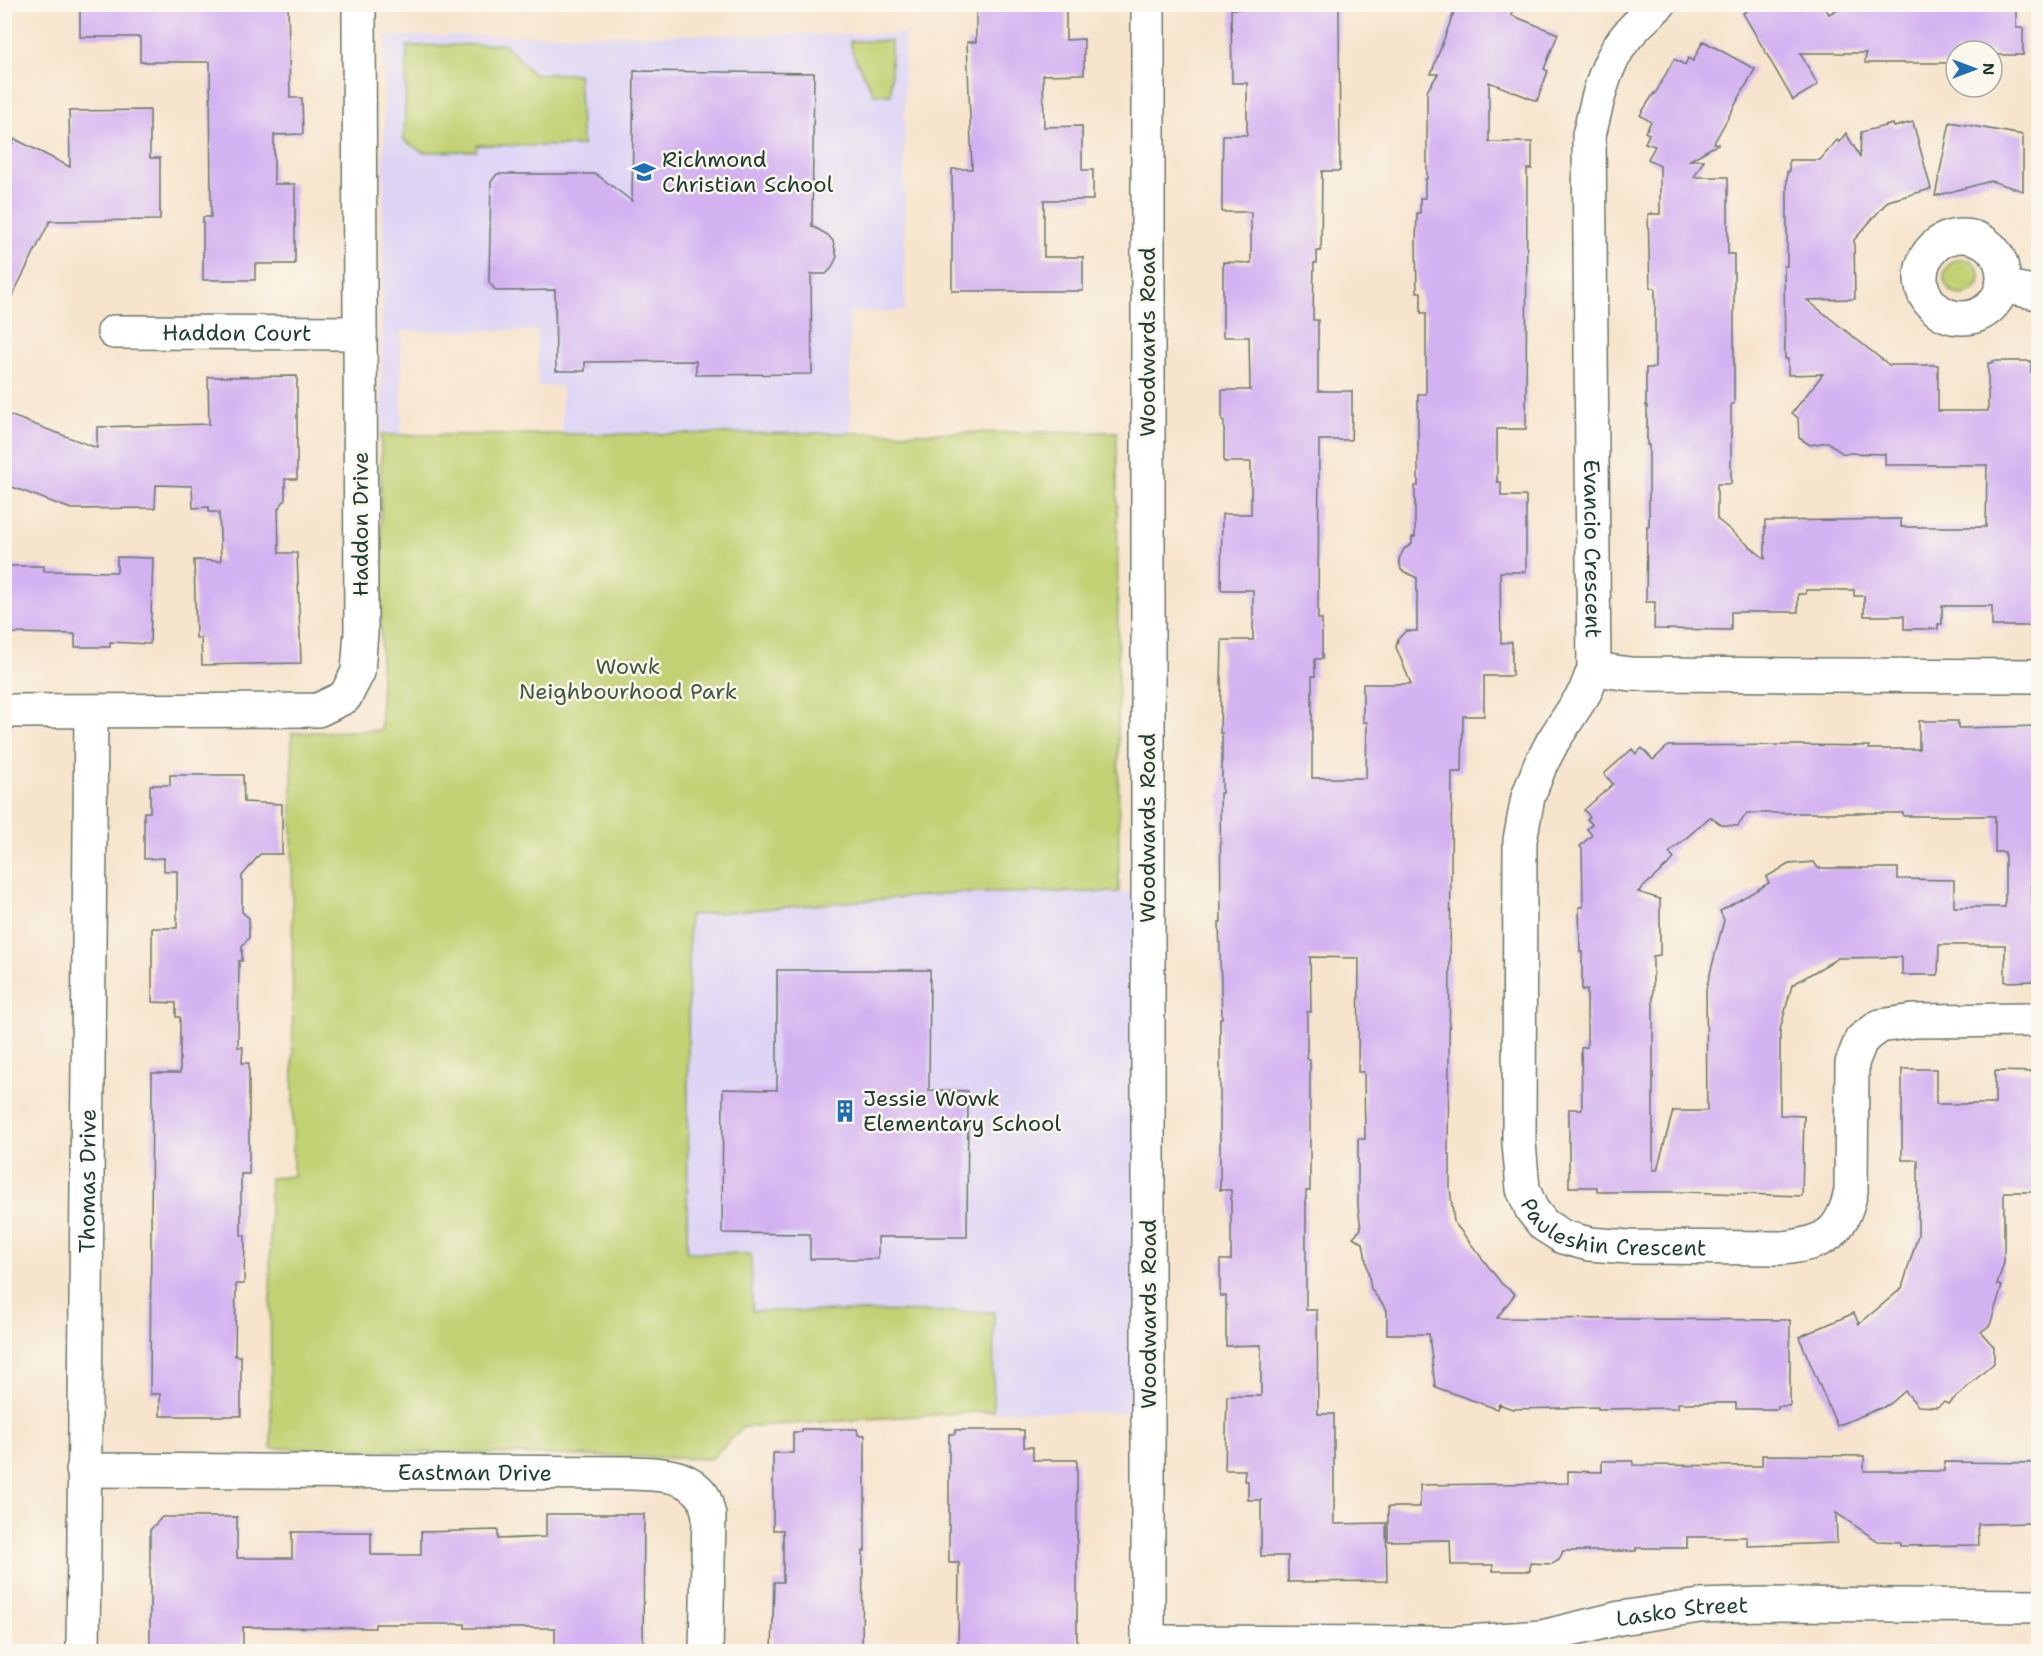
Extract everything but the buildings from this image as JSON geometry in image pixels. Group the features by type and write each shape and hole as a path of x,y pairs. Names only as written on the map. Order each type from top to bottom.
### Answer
{"street":[{"name":"Haddon Drive","path":"4,711 318,710 345,697 358,672 361,632 359,4"},
{"name":"Woodwards Road","path":"1148,4 1148,1647"},
{"name":"Evancio Crescent","path":"1659,4 1638,23 1615,53 1599,95 1589,135 1594,669 1630,674 2038,676"},
{"path":"2002,286 2038,293"},
{"name":"Haddon Court","path":"114,332 360,333"},
{"name":"Pauleshin Crescent","path":"1594,669 1585,692 1553,741 1540,766 1528,797 1520,840 1520,1169 1523,1189 1532,1210 1544,1226 1563,1237 1589,1244 1629,1247 1783,1248 1804,1246 1823,1238 1838,1227 1847,1210 1851,1191 1852,1063 1861,1041 1880,1026 1913,1021 2038,1020"},
{"name":"Thomas Drive","path":"83,1652 91,712"},
{"name":"Eastman Drive","path":"83,1470 632,1473 657,1474 684,1479 704,1497 709,1515 706,1652"},
{"name":"Lasko Street","path":"1148,1647 1453,1643 1542,1637 1585,1640 1620,1618 1721,1605 2038,1605"}],"shaded area":[{"name":"Richmond Christian School","path":"904,34 905,311 849,312 851,434 562,435 562,386 538,386 537,330 401,331 402,436 381,435 385,36"},
{"path":"957,893 1144,893 1143,1413 993,1411 994,1312 752,1311 687,1252 689,915"}],"green space":[{"path":"850,41 891,41 891,95 874,94 856,61"},
{"path":"505,44 533,74 578,74 582,146 477,145 476,151 422,152 404,140 407,46"},
{"path":"1962,259 1975,264 1980,277 1975,290 1962,295 1949,290 1944,277 1949,264"},
{"name":"Wowk Neighbourhood Park","path":"1117,432 1119,892 957,893 689,915 687,1252 751,1254 752,1311 994,1312 993,1411 743,1427 711,1459 271,1448 270,1178 293,1176 292,733 381,730 381,435"}],"place":[{"name":"Richmond Christian School","path":"644,172"},
{"name":"Jessie Wowk Elementary School","path":"845,1111"}]}
